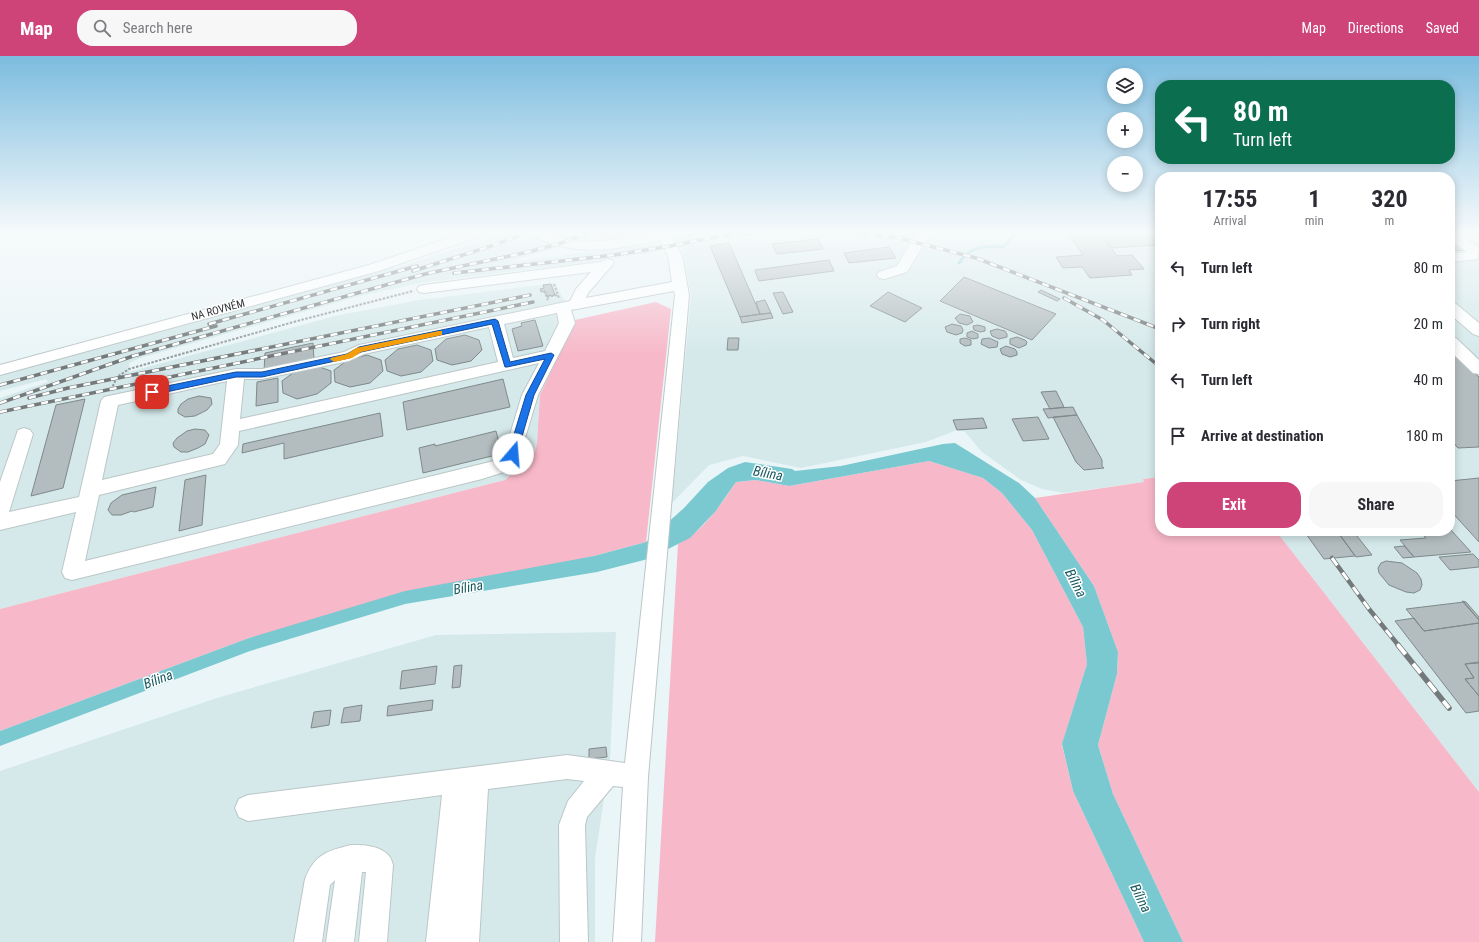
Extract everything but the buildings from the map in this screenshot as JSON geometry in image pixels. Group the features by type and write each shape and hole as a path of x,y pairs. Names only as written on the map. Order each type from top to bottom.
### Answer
{"street":[{"name":"NA ROVNÉM","path":"0,370 358,272"},
{"path":"424,289 554,272"},
{"path":"564,301 581,292 598,272"},
{"path":"627,942 636,777 682,295 678,272"},
{"path":"884,275 892,272"},
{"path":"564,301 567,323 530,395 513,454 504,465 482,472 72,572 110,401 236,374 262,374 349,356 359,350 495,321 564,301 680,285"},
{"path":"1455,310 1478,330"},
{"path":"495,321 507,365"},
{"path":"1455,332 1478,330"},
{"path":"1455,347 1479,369"},
{"path":"232,427 551,355"},
{"path":"0,522 219,459 229,445 232,427 236,374"},
{"path":"0,512 24,434"},
{"path":"248,808 567,767 636,777"},
{"path":"574,942 572,825 577,810 608,772"},
{"path":"440,942 466,780"},
{"path":"465,942 466,780"},
{"path":"308,942 318,879 332,863 351,858 370,859 380,866 373,942"},
{"path":"340,942 351,858"}],"path":[{"path":"553,282 564,301"},
{"path":"110,401 113,380 121,372 129,369 311,317 424,289"},
{"path":"546,297 564,301"}],"shaded area":[{"path":"378,272 506,272 420,283 360,296 140,358 129,363 129,372 335,316 419,300 555,283 575,320 540,395 537,444 535,451 505,480 0,609 0,398 48,382 46,379 0,391 0,375"},
{"path":"687,272 1155,272 1155,478 1143,479 1144,482 1064,493 1042,489 1021,480 982,452 965,432 957,430 926,442 801,468 743,456 709,465 672,503 691,295"},
{"path":"1455,272 1479,272 1479,792 1280,536 1455,536"},
{"path":"656,302 671,309 646,542 594,556 249,638 0,731 0,609 505,480 535,451 537,443 540,395 575,320"},
{"path":"929,461 983,478 1002,493 1032,530 1083,627 1087,664 1062,745 1073,791 1144,942 655,942 678,544 687,539 703,525 717,509 736,482 756,480 789,486"},
{"path":"1155,478 1155,536 1280,536 1479,792 1479,942 1183,942 1113,794 1098,745 1117,674 1118,652 1094,586 1035,498 1144,482 1143,479"},
{"path":"616,632 610,759 595,858 595,942 0,942 0,771 217,698 436,635"}],"water":[{"name":"Bílina","path":"955,443 1019,483 1035,498 1094,586 1118,652 1117,674 1098,745 1113,794 1183,942 1144,942 1073,791 1062,744 1087,664 1083,627 1032,530 1002,493 983,478 929,461 789,486 756,480 736,482 715,512 690,538 648,559 597,572 405,604 250,651 0,746 0,731 249,638 405,591 594,556 646,542 684,508 708,482 728,468 745,462 792,469 795,471 841,466 943,444"}],"railway":[{"path":"209,324 394,272"},
{"path":"0,403 133,356 433,272"},
{"path":"454,273 460,272"},
{"path":"1013,272 1155,327"},
{"path":"29,398 68,388 530,295"},
{"path":"1064,298 1103,320 1155,363"},
{"path":"0,412 533,302"},
{"path":"0,385 216,326"},
{"path":"1332,558 1369,609 1399,646"},
{"path":"1398,645 1449,708"}],"slow traffic":[{"path":"334,359 349,356 359,350 439,333"}],"route":[{"path":"152,392 236,374 262,374 349,356 359,350 495,321 507,365 551,355 530,395 513,454"}]}
